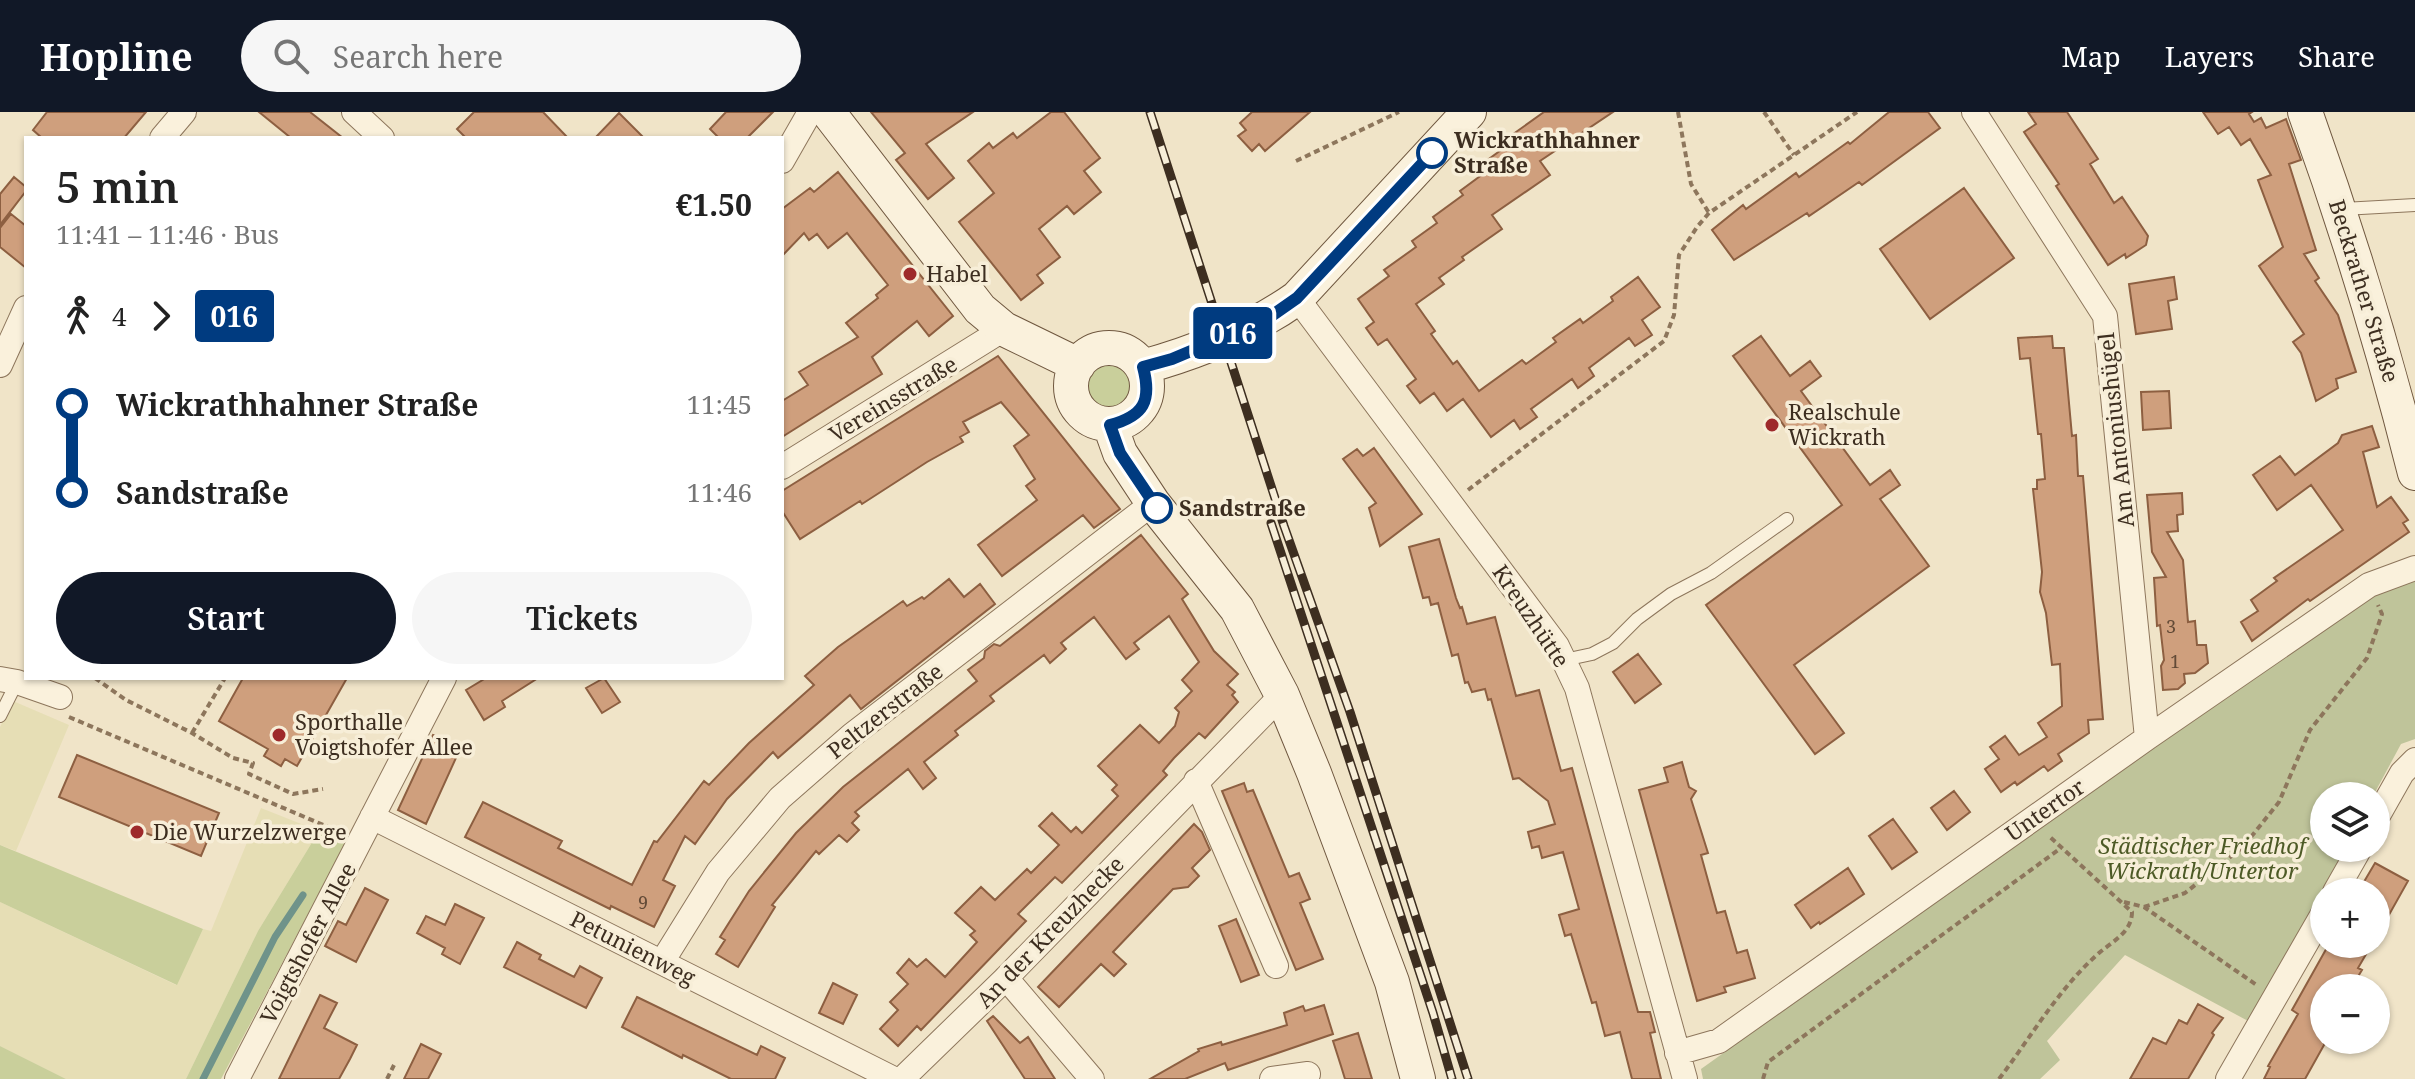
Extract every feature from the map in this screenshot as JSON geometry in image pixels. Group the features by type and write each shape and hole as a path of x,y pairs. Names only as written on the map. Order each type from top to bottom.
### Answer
{"main road":[{"path":"828,112 980,309 1004,329 1078,365"},
{"path":"1143,367 1172,359 1267,319 1297,298 1469,112"},
{"name":"Beckrather Straße","path":"2305,112 2340,209 2380,339 2415,473"},
{"path":"1103,348 1119,349 1133,356 1143,367 1148,386 1143,405 1129,420 1110,425 1096,423 1084,416 1076,405 1071,392 1072,378 1078,365 1089,354 1103,348"},
{"path":"1110,425 1120,453 1153,503 1237,609 1282,695 1392,982 1418,1079"}],"street":[{"path":"164,136 184,112"},
{"path":"354,112 380,136"},
{"path":"784,158 810,112"},
{"name":"Am Antoniushügel","path":"1974,112 2105,316 2147,738"},
{"name":"Kreuzhütte","path":"1297,298 1557,646 1564,660 1577,688 1685,1079"},
{"path":"0,365 24,312"},
{"name":"Vereinsstraße","path":"784,466 1004,329"},
{"name":"Peltzerstraße","path":"662,962 718,872 780,798 852,735 1153,503"},
{"name":"Untertor","path":"1677,1053 1719,1041 2369,585 2415,568"},
{"name":"Voigtshofer Allee","path":"237,1079 443,680"},
{"path":"9,681 60,697"},
{"name":"An der Kreuzhecke","path":"902,1079 1006,978 1282,695"},
{"path":"2390,794 2402,773 2415,760"},
{"path":"1196,781 1276,966"},
{"name":"Petunienweg","path":"372,817 894,1079"},
{"path":"2228,1079 2310,937"},
{"path":"1006,978 1092,1079"},
{"path":"1272,1079 1308,1074"}],"lane":[{"path":"2340,209 2415,205"},
{"path":"1564,660 1592,654 1613,643 1637,619 1671,594 1711,573 1787,519"},
{"path":"0,716 9,681"}],"path":[{"path":"1296,161 1399,112"},
{"path":"1678,112 1691,184 1709,213"},
{"path":"1764,112 1794,155"},
{"path":"1450,503 1664,341 1674,315 1679,255 1709,213 1857,112"},
{"path":"2144,907 2185,893 2243,847 2279,802 2310,730 2367,658 2382,614 2369,585"},
{"path":"98,680 126,700 192,733 233,758 253,763 249,774 293,794 323,789"},
{"path":"192,733 224,680"},
{"path":"60,697 64,715 361,841"},
{"path":"1999,1079 2056,1001 2096,955 2126,931 2132,920 2132,912 2122,901 2061,848 2033,818"},
{"path":"1763,1079 1768,1062 2061,848"},
{"path":"2122,901 2144,907 2275,998"},
{"path":"387,1079 394,1065"}],"shaded area":[{"path":"13,701 69,725 16,851 0,845 0,727"},
{"path":"261,808 319,831 258,931 186,1079 66,1079 0,1046 0,902 176,985 203,929 211,931"}],"green space":[{"path":"1109,365 1124,372 1131,387 1124,402 1109,409 1094,402 1087,387 1094,372"},
{"name":"Städtischer Friedhof Wickrath/Untertor","path":"2415,580 2415,739 2401,744 2381,782 2310,782 2310,862 2337,862 2329,878 2310,878 2310,912 2250,1022 2125,955 2047,1041 2060,1060 2040,1079 1703,1079 1701,1069 2367,594"},
{"path":"319,831 346,842 221,1079 186,1079 258,931"},
{"path":"0,845 203,929 177,985 0,902"},
{"path":"0,1046 66,1079 0,1079"}],"building":[{"path":"47,112 146,112 126,136 40,136 33,130"},
{"path":"259,112 310,112 340,136 289,136"},
{"path":"474,112 543,112 566,136 464,136 457,129"},
{"path":"726,112 773,112 749,136 717,136 710,129"},
{"path":"871,112 973,112 926,144 954,178 928,199 896,160 905,153"},
{"path":"1051,112 1064,112 1100,158 1084,171 1101,192 1074,214 1067,206 1039,229 1060,257 1037,275 1043,283 1021,300 959,222 994,193 968,161 989,143 993,148 1013,133 1017,138"},
{"path":"1252,112 1310,112 1265,151 1259,144 1252,151 1238,136 1246,130 1240,123"},
{"path":"1544,112 1613,112 1540,161 1550,175 1492,215 1502,229 1462,257 1464,260 1439,278 1444,284 1416,304 1435,331 1431,334 1453,364 1457,361 1479,391 1522,360 1526,364 1556,342 1553,338 1580,319 1583,323 1638,277 1660,307 1642,320 1652,335 1635,346 1629,338 1589,368 1594,376 1578,388 1572,379 1531,409 1537,417 1520,429 1514,420 1491,437 1463,399 1447,411 1434,393 1420,403 1407,386 1416,379 1387,339 1378,345 1366,328 1374,322 1358,299 1389,276 1384,270 1416,247 1412,241 1437,223 1433,217 1463,195 1460,191 1487,171 1482,164 1512,142 1509,137"},
{"path":"1889,112 1928,112 1940,128 1862,185 1859,182 1734,260 1712,230 1743,205 1746,209 1796,173 1799,177 1848,142 1850,144"},
{"path":"2028,112 2067,112 2098,159 2090,164 2114,203 2122,197 2148,236 2146,245 2108,265 2024,132 2036,124"},
{"path":"2203,112 2252,112 2249,114 2254,122 2261,118 2266,128 2286,119 2301,160 2289,164 2316,250 2304,254 2319,278 2315,281 2338,315 2356,372 2336,379 2338,388 2316,401 2301,353 2293,342 2304,334 2259,266 2283,247 2258,180 2271,175 2250,139 2241,145 2229,127 2218,134"},
{"path":"619,113 642,136 597,136"},
{"path":"838,172 953,316 929,336 917,321 872,357 882,374 784,436 784,400 808,385 799,372 858,337 846,323 878,298 876,295 888,285 847,233 828,248 817,234 809,240 804,233 784,254 784,208 810,188 814,192"},
{"path":"14,177 24,185 24,194 0,225 0,194"},
{"path":"1964,188 2014,258 1930,319 1880,249"},
{"path":"11,214 24,224 24,266 0,247 0,228"},
{"path":"2174,277 2177,299 2168,301 2172,329 2136,334 2129,284"},
{"path":"1761,336 1790,376 1810,361 1821,376 1801,391 1870,485 1890,470 1900,485 1880,499 1929,566 1794,665 1844,733 1815,754 1706,605 1842,505 1733,356"},
{"path":"2052,336 2053,348 2064,348 2072,436 2076,435 2078,476 2083,476 2103,719 2088,720 2089,733 2058,754 2062,761 2048,771 2044,766 2001,792 1985,769 1999,759 1990,747 2005,736 2019,755 2047,737 2038,723 2062,706 2060,664 2052,665 2046,613 2040,592 2042,572 2033,489 2037,489 2037,480 2045,479 2041,434 2038,434 2030,358 2020,359 2018,338"},
{"path":"998,356 1120,509 1094,528 1083,515 1002,576 978,545 1037,500 1026,486 1035,479 1014,446 1029,435 1001,402 963,422 969,432 960,437 963,442 800,539 784,514 784,490"},
{"path":"2169,391 2171,428 2143,430 2141,392"},
{"path":"2372,426 2379,447 2363,452 2377,507 2391,497 2408,520 2403,523 2409,532 2310,601 2308,599 2252,641 2241,622 2258,611 2251,600 2277,581 2274,578 2343,530 2311,485 2277,510 2253,475 2280,456 2295,475 2338,443 2342,435"},
{"path":"1374,448 1422,514 1380,546 1369,508 1376,503 1343,459 1357,449 1363,456"},
{"path":"2182,493 2183,514 2177,515 2178,531 2167,532 2183,560 2188,622 2195,621 2197,645 2206,645 2208,663 2195,673 2184,674 2185,683 2178,689 2163,690 2161,666 2164,660 2160,625 2157,626 2154,578 2166,577 2152,552 2147,495"},
{"path":"1141,535 1188,594 1182,599 1214,651 1238,674 1227,685 1235,692 1232,695 1238,702 1205,738 1199,733 1174,758 1163,771 1167,775 1062,883 1055,877 1018,914 1026,921 921,1030 917,1026 898,1046 880,1029 898,1010 890,1002 908,984 897,973 909,959 917,967 926,959 945,977 977,942 970,935 975,931 955,913 981,887 995,900 1027,869 1031,873 1059,845 1039,826 1052,813 1071,832 1076,827 1082,833 1118,796 1112,790 1117,785 1098,766 1140,725 1159,743 1175,726 1179,712 1175,708 1192,691 1182,680 1199,662 1169,616 1134,643 1139,649 1126,659 1094,617 1061,643 1066,649 1050,663 1044,655 990,696 994,701 955,731 958,735 924,762 936,778 923,789 908,769 855,812 859,816 852,823 859,830 847,842 839,835 819,854 816,851 772,905 775,907 738,967 716,954 725,940 720,937 749,891 796,833 843,787 977,681 968,670 984,658 985,651 994,644 1000,646"},
{"path":"1439,539 1467,624 1495,617 1516,696 1539,690 1561,771 1572,768 1638,1012 1650,1012 1655,1032 1650,1033 1661,1079 1632,1079 1620,1032 1605,1036 1571,934 1565,936 1559,915 1579,909 1563,852 1542,858 1539,846 1532,848 1528,832 1555,824 1548,801 1519,778 1513,779 1491,699 1488,700 1485,689 1472,692 1468,682 1465,683 1458,654 1452,656 1438,603 1431,605 1429,597 1423,598 1409,547"},
{"path":"949,579 964,597 980,584 995,604 861,709 850,695 778,758 773,752 727,799 695,844 685,836 663,880 675,886 654,927 611,906 610,909 465,837 483,802 562,841 558,848 632,885 654,841 657,842 704,781 709,785 749,743 814,685 805,676 838,647 903,601 907,606 922,597 924,599"},
{"path":"1638,654 1661,684 1635,703 1613,672"},
{"name":"Sporthalle Voigtshofer Allee","path":"242,680 346,680 297,766 285,759 281,766 264,756 268,749 219,721"},
{"path":"483,680 535,680 502,701 505,707 484,720 466,690"},
{"path":"605,680 620,702 602,713 586,688"},
{"path":"433,735 460,749 426,824 398,810"},
{"path":"77,755 219,813 201,856 59,797"},
{"path":"1682,762 1689,787 1696,791 1691,799 1708,853 1701,855 1717,913 1725,911 1737,953 1747,950 1755,978 1724,987 1726,992 1697,1001 1639,790 1668,782 1664,768"},
{"path":"1244,783 1247,792 1253,790 1289,877 1299,873 1310,899 1300,903 1323,959 1296,970 1222,791"},
{"path":"1954,791 1970,812 1947,830 1931,808"},
{"path":"1893,819 1917,852 1892,869 1869,836"},
{"path":"1194,824 1202,832 1210,850 1192,868 1199,876 1188,887 1173,889 1113,952 1126,964 1114,976 1101,964 1059,1007 1038,987"},
{"path":"2375,863 2408,881 2390,913 2390,878 2366,878"},
{"path":"1848,868 1864,894 1811,928 1795,905"},
{"path":"365,888 388,900 356,962 325,946 338,921 346,925"},
{"path":"455,904 484,918 460,964 442,954 445,948 417,933 426,916 445,925"},
{"path":"1236,919 1259,975 1241,982 1219,926"},
{"path":"517,942 541,955 539,959 574,977 580,966 602,978 586,1008 504,967"},
{"path":"2321,958 2364,958 2358,968 2362,970 2360,974 2312,974"},
{"path":"2310,978 2310,1054 2319,1054 2305,1079 2264,1079 2268,1066 2298,1014 2292,1010"},
{"path":"833,983 857,995 843,1024 819,1013"},
{"path":"320,995 337,1003 324,1028 357,1045 339,1079 279,1079"},
{"path":"637,997 757,1055 761,1046 785,1058 775,1079 731,1079 622,1027"},
{"path":"2198,1004 2223,1018 2188,1079 2130,1079 2153,1038 2166,1044 2179,1020 2187,1024"},
{"path":"1324,1005 1333,1034 1228,1070 1225,1063 1185,1079 1150,1079 1198,1049 1287,1025 1284,1013 1303,1006 1305,1011"},
{"path":"993,1016 1020,1043 1028,1037 1055,1079 1025,1079 987,1021"},
{"path":"1358,1033 1372,1079 1345,1079 1333,1041"},
{"path":"421,1044 441,1054 428,1079 404,1079"}],"waterway":[{"path":"203,1079 275,937 303,895"}],"railway":[{"path":"1150,112 1284,526 1350,712 1468,1079"},
{"path":"1271,523 1452,1079"}],"bus line":[{"name":"016","path":"1157,508 1120,453 1110,425 1129,420 1143,405 1148,386 1143,367 1172,359 1267,319 1297,298 1432,153"}],"place":[{"name":"Wickrathhahner Straße","path":"1432,153"},
{"name":"Habel","path":"910,274"},
{"name":"Realschule Wickrath","path":"1772,425"},
{"name":"Sandstraße","path":"1157,508"},
{"name":"Sporthalle Voigtshofer Allee","path":"279,735"},
{"name":"Die Wurzelzwerge","path":"137,832"}]}
